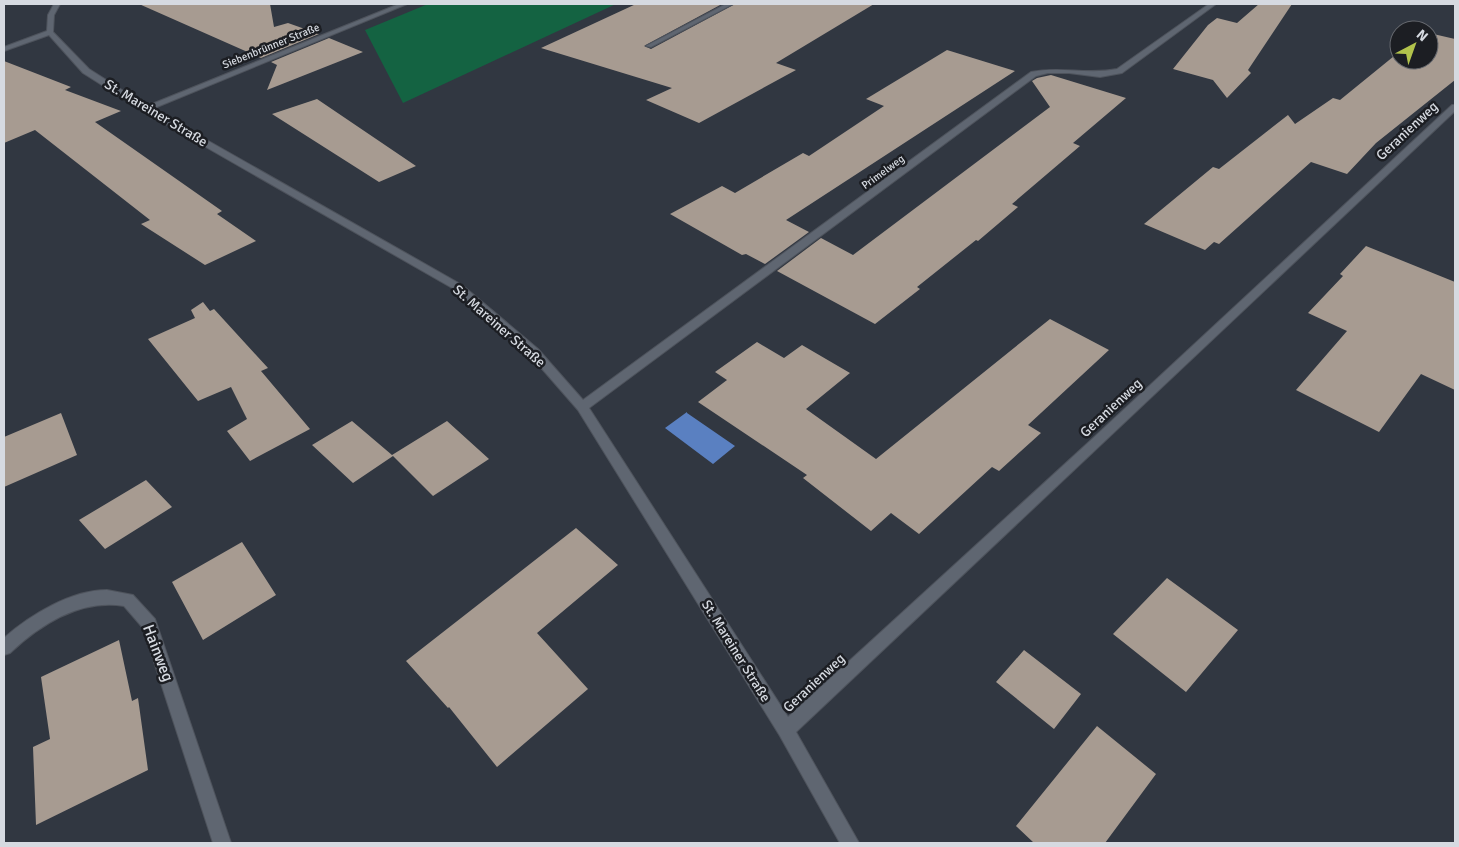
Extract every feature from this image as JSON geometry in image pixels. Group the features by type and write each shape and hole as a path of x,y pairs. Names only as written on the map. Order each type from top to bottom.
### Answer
{"street":[{"path":"4,49 50,32 52,16 57,4"},
{"name":"Siebenbrünner Straße","path":"146,109 404,4"},
{"path":"649,46 730,4"},
{"name":"Primelweg","path":"582,407 1034,74 1048,71 1069,71 1089,75 1110,75 1213,4"},
{"name":"St. Mareiner Straße","path":"50,32 86,71 146,109 458,287 534,352 582,407 786,730 850,843"},
{"name":"Geranienweg","path":"786,730 1455,107"},
{"name":"Hainweg","path":"4,648 15,638 64,608 99,597 128,600 150,624 222,843"}],"green space":[{"path":"428,4 616,4 403,103 365,30"}],"water":[{"path":"687,412 735,446 713,464 665,428"}],"building":[{"path":"139,4 270,4 274,27 288,23 319,34 261,58"},
{"path":"636,4 722,4 644,46 651,49 735,4 874,4 776,63 796,70 699,123 646,100 672,88 541,48"},
{"path":"1259,4 1292,4 1248,70 1251,73 1227,98 1213,80 1173,69 1208,25 1217,18 1237,23"},
{"path":"1439,35 1455,39 1455,80 1376,143 1347,174 1311,162 1219,244 1214,242 1205,250 1144,224 1213,167 1219,169 1288,115 1295,124 1333,98 1340,100 1389,60 1389,70 1439,70"},
{"path":"329,38 363,52 267,90 277,65 271,62"},
{"path":"947,50 1015,71 786,220 809,232 765,264 746,254 742,255 670,214 722,186 735,193 803,153 809,156 884,106 866,99"},
{"path":"4,61 71,87 65,90 121,111 95,122 222,211 217,214 256,241 205,265 141,224 150,220 35,130 4,143"},
{"path":"1051,75 1126,98 1073,143 1080,146 1012,204 1018,207 978,241 976,240 917,287 920,289 875,324 777,271 821,238 853,255 1050,107 1032,81"},
{"path":"317,99 416,166 379,182 272,114"},
{"path":"1366,246 1455,282 1455,390 1421,374 1379,432 1296,390 1347,331 1308,313 1343,276 1340,274"},
{"path":"203,302 210,311 214,309 268,368 261,371 310,429 250,461 227,431 247,419 231,387 198,401 148,339 195,318 191,310"},
{"path":"1050,319 1109,350 1028,425 1041,433 999,471 992,467 919,534 891,513 871,531 803,478 807,475 698,402 727,380 715,372 757,342 784,358 802,345 850,373 806,409 876,459"},
{"path":"61,413 77,455 4,487 4,437"},
{"path":"352,421 392,455 447,421 489,459 433,496 393,456 353,483 312,445"},
{"path":"146,480 172,507 105,549 79,520"},
{"path":"576,528 618,565 537,633 588,689 497,767 449,707 406,661"},
{"path":"242,542 276,595 203,640 172,582"},
{"path":"1167,578 1238,630 1186,692 1113,634"},
{"path":"119,640 132,701 138,698 148,770 36,825 33,747 50,739 41,677"},
{"path":"1024,650 1081,694 1054,729 996,682"},
{"path":"1097,726 1156,774 1105,843 1034,843 1016,826"}]}
